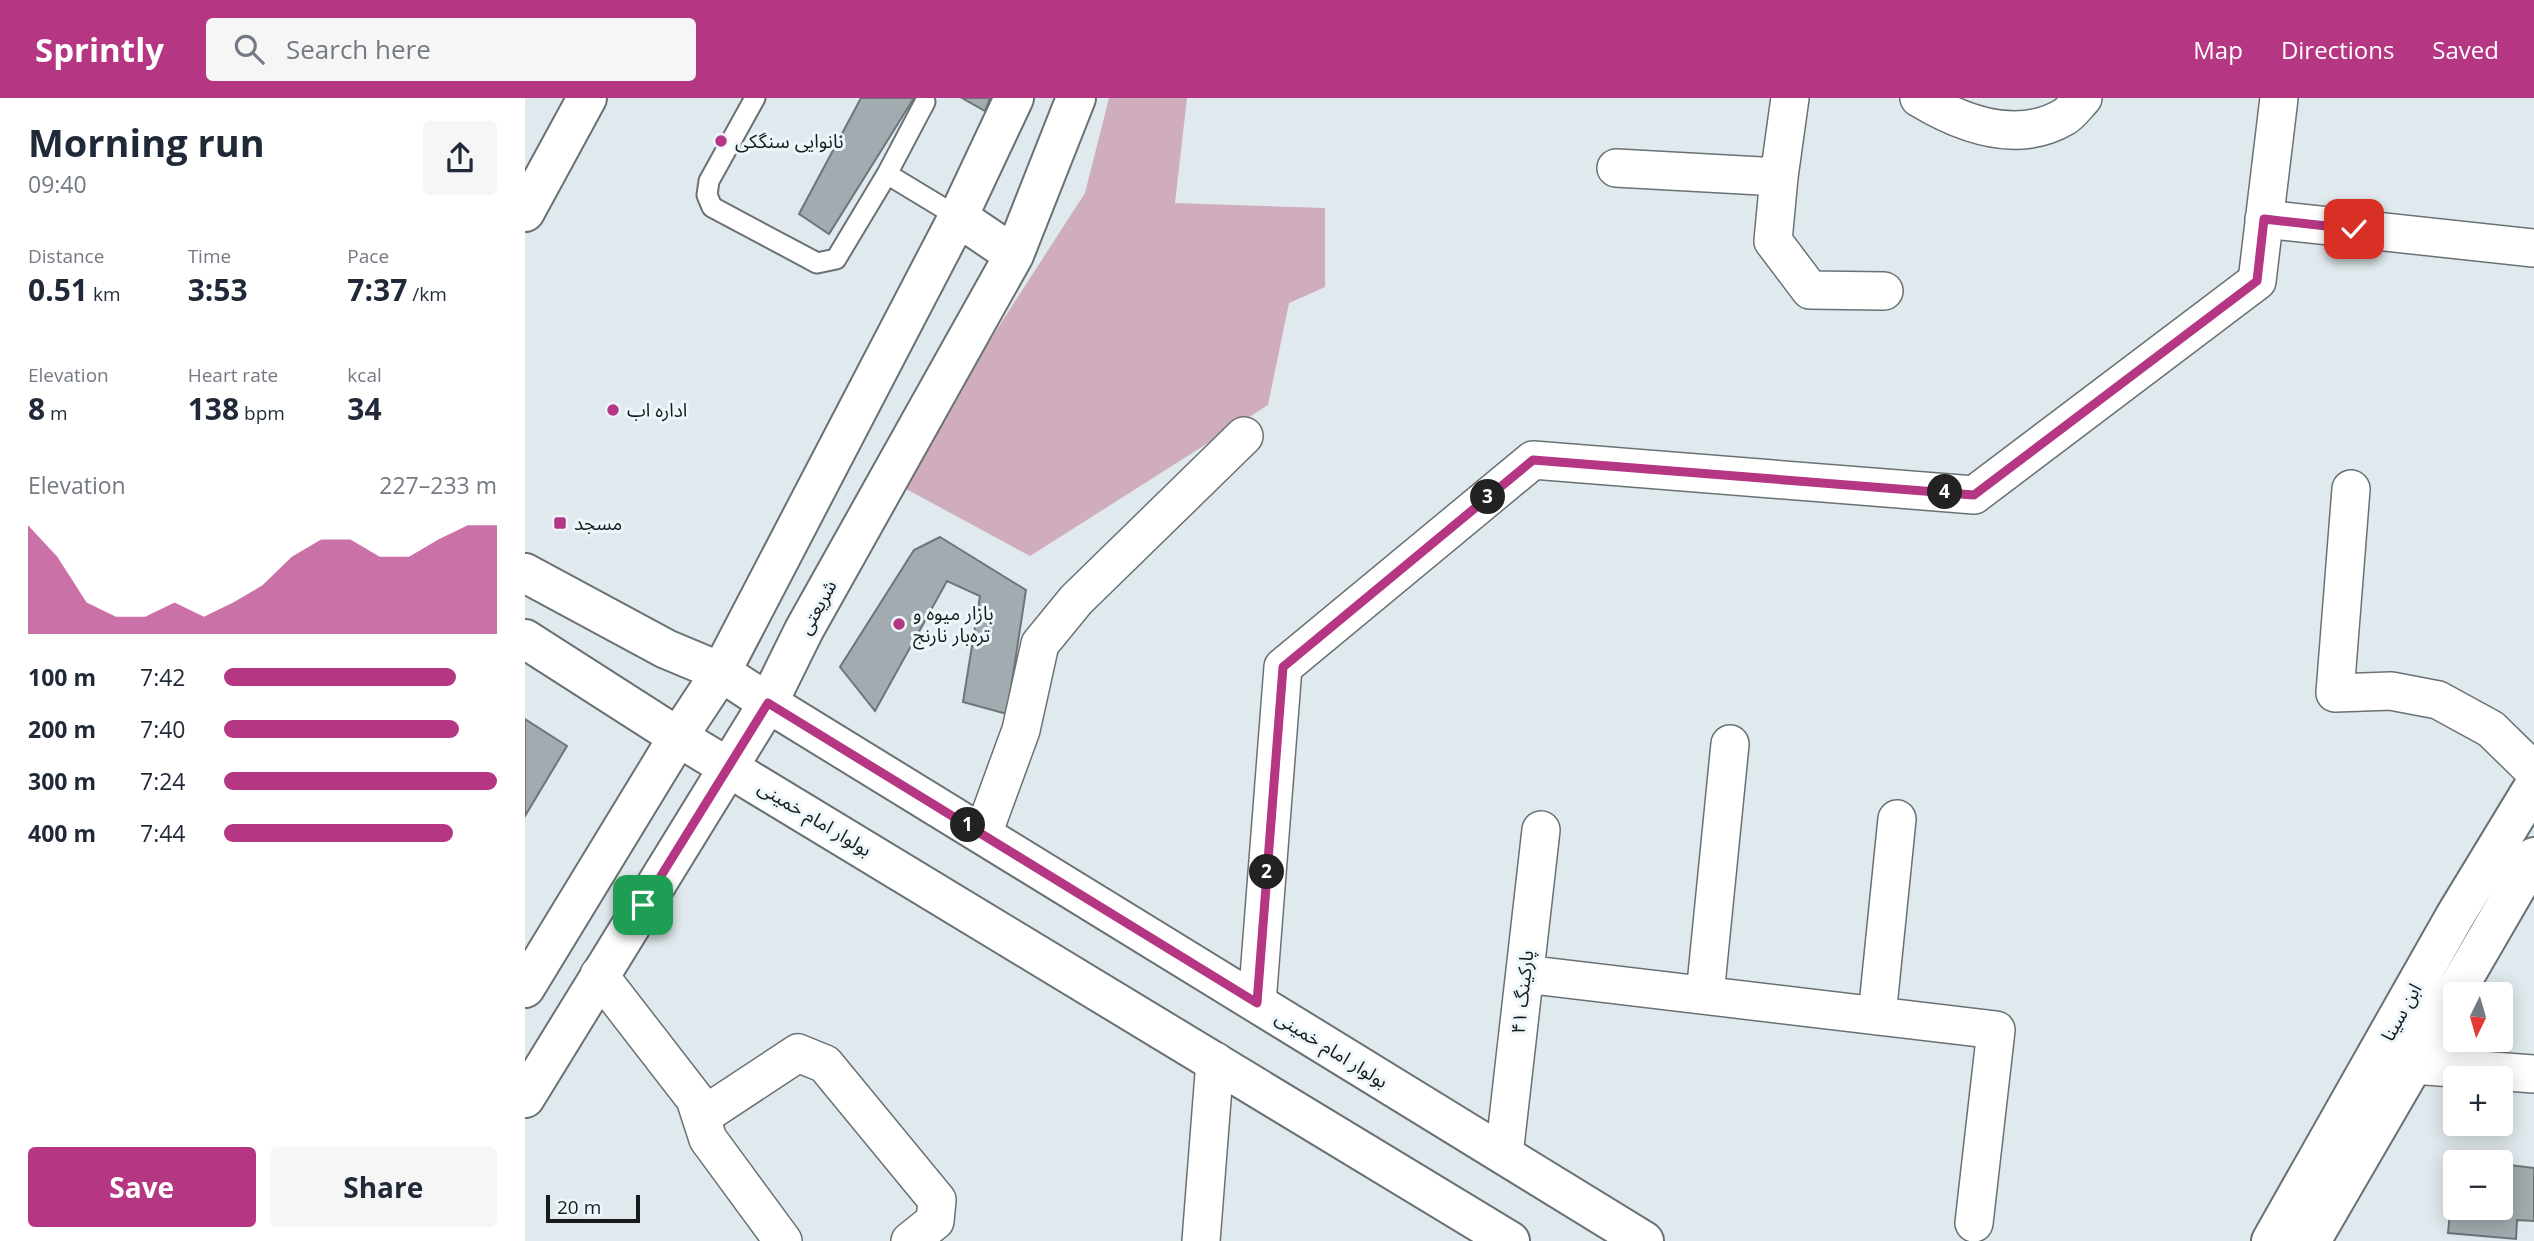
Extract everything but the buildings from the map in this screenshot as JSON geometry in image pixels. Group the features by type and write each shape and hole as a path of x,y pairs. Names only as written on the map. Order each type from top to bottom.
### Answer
{"street":[{"path":"525,212 587,98"},
{"path":"525,988 678,737 721,672 958,216 1014,98"},
{"name":"شریعتی","path":"525,1098 768,703 804,630 1014,254 1076,98"},
{"path":"1790,98 1773,241 1810,289 1884,291"},
{"path":"1919,98 1948,116 1986,128 2030,130 2065,117 2083,98"},
{"path":"1257,1003 1283,667 1533,460 1974,495 2257,281 2279,98"},
{"path":"1616,168 1779,177"},
{"path":"958,216 1014,254"},
{"path":"2264,219 2534,248"},
{"path":"983,834 1021,730 1040,644 1076,600 1244,436"},
{"path":"2351,489 2335,693 2391,691 2438,700 2491,729 2534,771"},
{"name":"بولوار امام خمینی","path":"525,573 666,649 721,672 1644,1241"},
{"name":"بولوار امام خمینی","path":"525,639 678,737 1510,1241"},
{"path":"1705,995 1730,744"},
{"name":"ابن سینا","path":"2271,1241 2455,916 2534,786"},
{"path":"1877,1016 1897,819"},
{"name":"پارکینگ ۴۱","path":"1504,1155 1541,830"},
{"name":"ابن سینا","path":"2311,1241 2534,857"},
{"path":"1525,974 1996,1030 1974,1223"},
{"path":"599,975 695,1099 708,1139 783,1241"},
{"path":"701,1117 798,1053 825,1064 937,1200 935,1221 910,1241"},
{"path":"1201,1241 1215,1061"},
{"path":"2413,1065 2534,1074"}],"lane":[{"path":"755,98 709,181 707,195 712,207 817,262 836,260 887,174 925,102"},
{"path":"887,174 958,216"}],"shaded area":[{"path":"1109,98 1187,98 1175,203 1325,208 1325,287 1289,303 1268,405 1030,556 897,484 1085,193"}],"place":[{"name":"نانوایی سنگکی","path":"721,141"},
{"name":"اداره اب","path":"613,410"},
{"name":"مسجد","path":"560,523"},
{"name":"بازار میوه و تره‌بار نارنج","path":"899,624"}],"route":[{"path":"643,905 768,703 1257,1003 1283,667 1533,460 1974,495 2257,281 2264,219 2354,229"}]}
